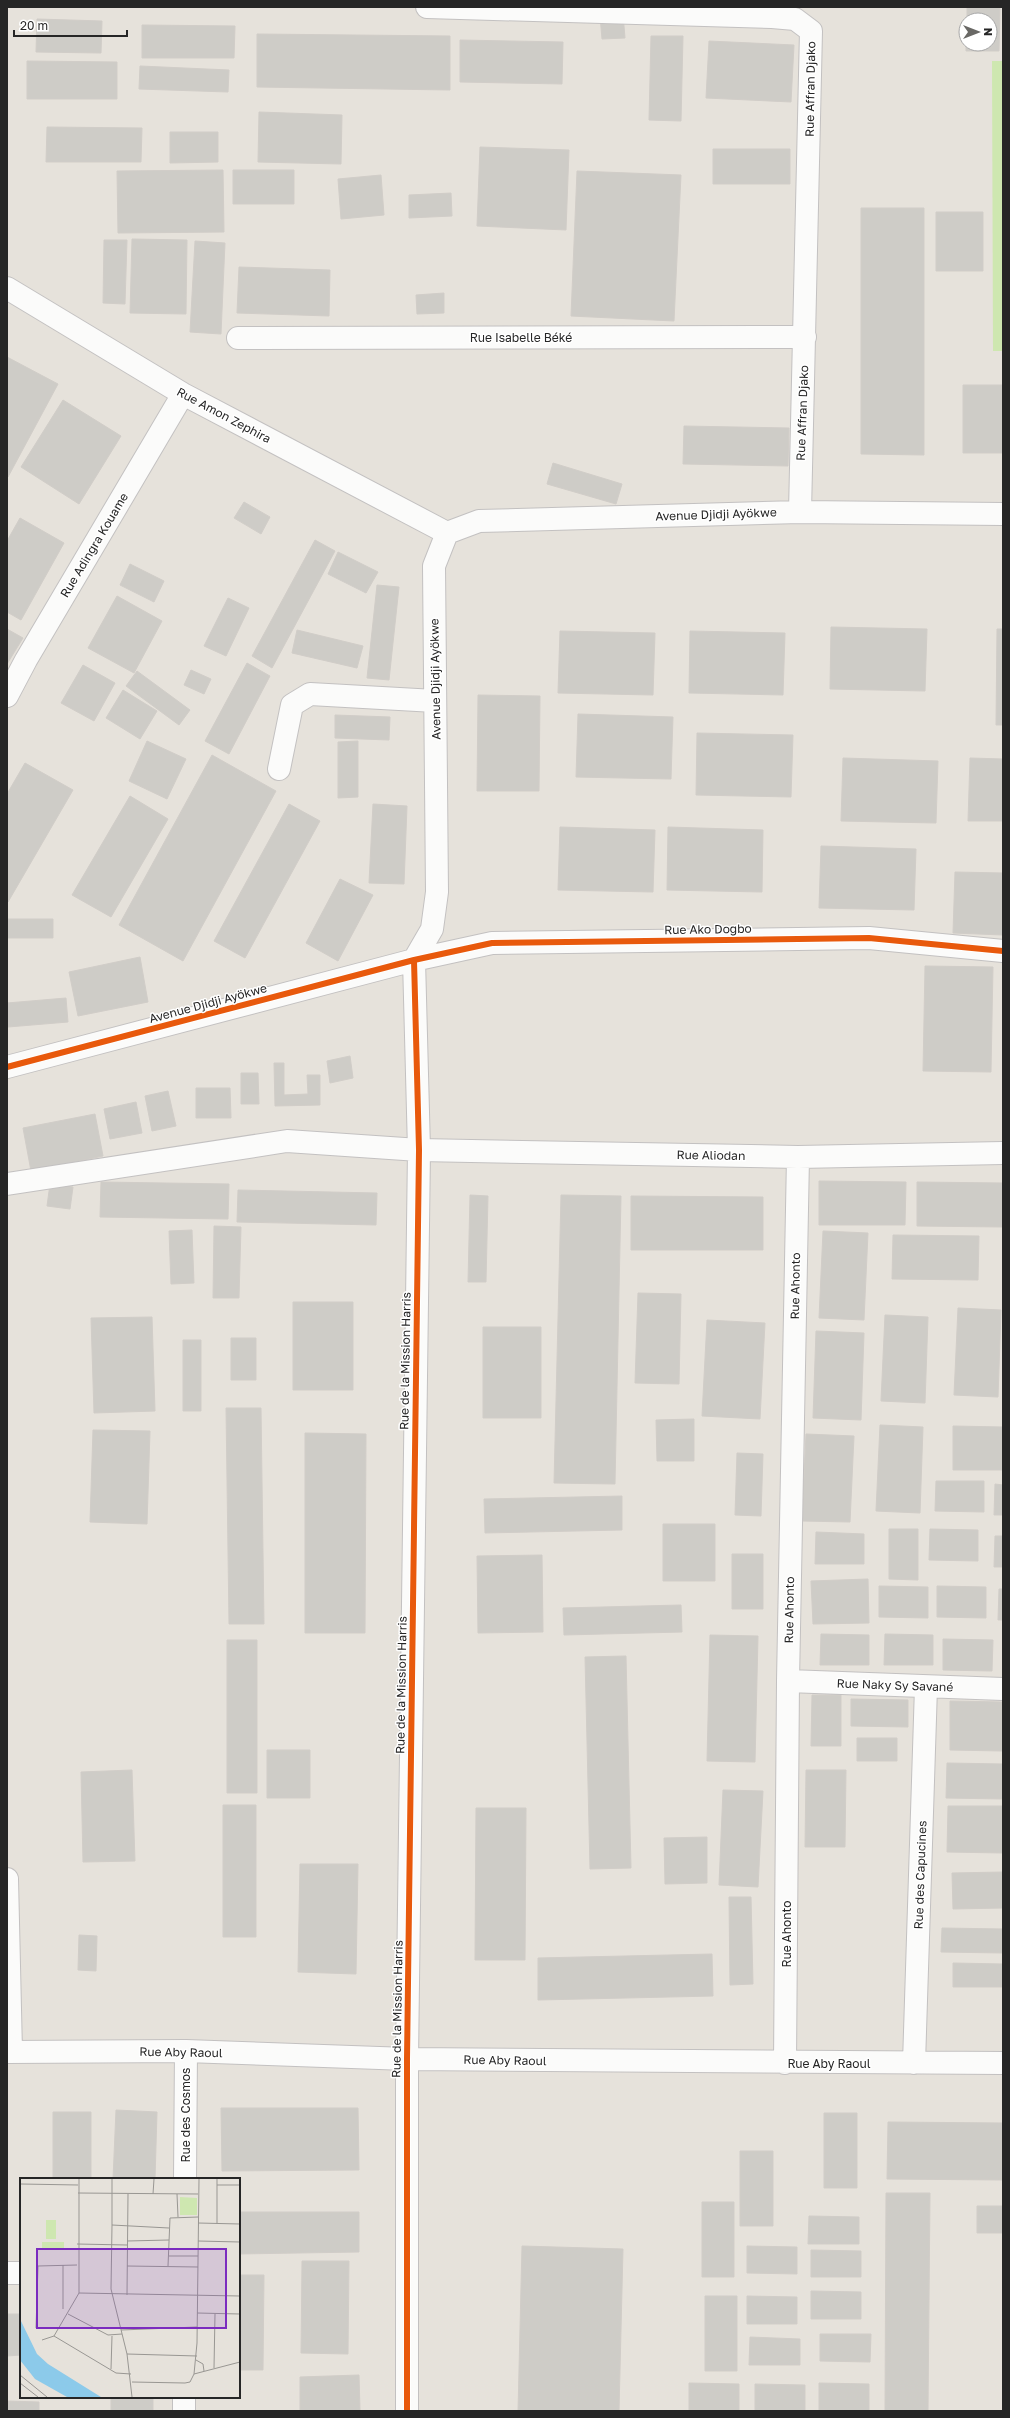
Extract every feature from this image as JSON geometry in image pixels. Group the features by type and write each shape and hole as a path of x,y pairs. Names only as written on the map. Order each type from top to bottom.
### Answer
{"street":[{"name":"Rue Affran Djako","path":"427,7 772,17 795,19 811,31 800,512"},
{"name":"Rue Amon Zephira","path":"7,288 183,394 447,533"},
{"name":"Rue Isabelle Béké","path":"238,338 804,337"},
{"name":"Rue Adingra Kouame","path":"7,696 26,660 183,394"},
{"name":"Avenue Djidji Ayökwe","path":"7,1067 414,960 432,928 437,892 434,566 447,533 479,521 800,512 1003,514"},
{"path":"279,769 292,705 310,694 435,701"},
{"name":"Rue Ako Dogbo","path":"414,960 492,943 869,938 1003,951"},
{"name":"Rue de la Mission Harris","path":"407,2411 407,2059 419,1150 414,960"},
{"name":"Rue Aliodan","path":"7,1184 287,1141 419,1150 798,1157 1003,1153"},
{"name":"Rue Ahonto","path":"785,2063 788,1681 798,1157"},
{"name":"Rue Naky Sy Savané","path":"788,1681 1003,1689"},
{"name":"Rue des Capucines","path":"914,2063 926,1687"},
{"path":"7,1879 9,2052"},
{"name":"Rue Aby Raoul","path":"9,2052 186,2051 407,2059 785,2063 1003,2063"},
{"name":"Rue des Cosmos","path":"185,2178 186,2051"},
{"path":"7,2273 20,2273"},
{"path":"184,2398 184,2411"}],"green space":[{"path":"992,61 1003,61 1003,351 993,351"}],"building":[{"path":"967,7 1000,7 999,51 998,12 967,12"},
{"path":"623,14 625,38 602,39 600,16"},
{"path":"37,19 102,21 101,53 36,52"},
{"path":"142,25 235,26 234,58 142,58"},
{"path":"257,34 450,36 450,90 257,87"},
{"path":"651,36 683,36 681,121 649,120"},
{"path":"460,40 563,42 562,84 460,82"},
{"path":"709,41 794,45 791,102 706,98"},
{"path":"27,61 117,62 117,99 27,99"},
{"path":"140,66 229,70 228,92 139,89"},
{"path":"259,112 342,115 341,164 258,162"},
{"path":"47,127 142,128 141,162 46,162"},
{"path":"170,132 218,132 218,162 170,163"},
{"path":"480,147 569,150 566,230 477,226"},
{"path":"713,149 790,149 790,184 713,184"},
{"path":"223,170 224,232 118,233 117,171"},
{"path":"233,170 294,170 294,204 233,204"},
{"path":"577,171 681,175 674,321 571,316"},
{"path":"381,175 384,215 341,219 338,179"},
{"path":"451,193 452,216 409,218 409,195"},
{"path":"861,208 924,208 924,455 861,454"},
{"path":"936,212 983,212 983,271 936,271"},
{"path":"132,239 187,240 186,314 130,313"},
{"path":"104,240 127,240 125,304 103,303"},
{"path":"195,241 225,243 221,334 190,332"},
{"path":"239,267 330,270 329,316 237,313"},
{"path":"444,293 444,313 417,314 416,295"},
{"path":"7,357 58,384 8,477 7,476"},
{"path":"963,385 1003,385 1003,453 963,453"},
{"path":"63,400 121,436 79,504 21,467"},
{"path":"684,426 789,428 788,466 683,464"},
{"path":"553,463 622,484 616,504 547,484"},
{"path":"244,502 270,517 261,534 234,518"},
{"path":"20,518 64,543 21,620 7,612 7,541"},
{"path":"315,540 335,551 272,668 252,656"},
{"path":"338,552 378,572 366,593 328,574"},
{"path":"130,564 164,581 154,602 120,585"},
{"path":"377,585 399,587 389,680 367,678"},
{"path":"117,596 162,621 134,673 88,648"},
{"path":"228,598 249,608 226,656 204,646"},
{"path":"831,627 927,629 925,691 830,689"},
{"path":"7,629 23,638 7,664"},
{"path":"997,629 1003,629 1003,725 996,725"},
{"path":"297,630 363,646 357,668 292,653"},
{"path":"560,631 655,633 653,695 558,693"},
{"path":"690,631 785,633 783,695 689,693"},
{"path":"247,663 270,676 229,754 205,741"},
{"path":"83,665 115,683 94,721 61,703"},
{"path":"191,670 211,679 204,694 184,685"},
{"path":"137,671 190,710 179,725 126,686"},
{"path":"123,690 157,711 140,739 106,718"},
{"path":"478,695 540,696 539,791 477,791"},
{"path":"578,714 673,717 671,779 576,777"},
{"path":"335,715 390,717 389,740 335,738"},
{"path":"697,733 793,735 791,797 696,795"},
{"path":"147,741 186,759 167,799 129,781"},
{"path":"358,741 358,797 338,798 338,742"},
{"path":"212,755 276,791 183,961 119,925"},
{"path":"843,758 938,761 936,823 841,821"},
{"path":"970,758 1003,759 1003,821 968,821"},
{"path":"25,763 73,790 8,902 7,794"},
{"path":"130,796 168,819 111,917 72,895"},
{"path":"289,804 320,821 245,958 214,941"},
{"path":"373,804 407,806 404,884 369,883"},
{"path":"560,827 655,830 653,892 558,890"},
{"path":"668,827 763,830 762,892 667,890"},
{"path":"821,846 916,849 914,910 819,908"},
{"path":"955,872 1003,873 1003,935 953,933"},
{"path":"340,879 373,895 338,961 306,943"},
{"path":"7,919 53,919 53,938 7,938"},
{"path":"140,957 148,1002 78,1016 69,972"},
{"path":"925,966 993,967 991,1072 923,1071"},
{"path":"66,998 68,1022 8,1027 7,1003"},
{"path":"350,1056 353,1078 330,1083 327,1061"},
{"path":"274,1063 284,1063 284,1095 308,1094 307,1075 320,1075 320,1105 275,1106"},
{"path":"241,1073 258,1073 259,1104 241,1104"},
{"path":"196,1088 230,1088 231,1118 196,1118"},
{"path":"168,1091 176,1126 152,1131 145,1096"},
{"path":"136,1102 142,1133 110,1139 104,1109"},
{"path":"95,1114 103,1156 31,1171 23,1128"},
{"path":"819,1181 906,1182 905,1225 819,1225"},
{"path":"101,1182 229,1184 228,1219 100,1217"},
{"path":"917,1182 1003,1183 1003,1227 917,1226"},
{"path":"50,1184 73,1187 70,1209 47,1206"},
{"path":"238,1190 377,1193 376,1225 237,1222"},
{"path":"470,1195 488,1196 486,1282 468,1282"},
{"path":"561,1195 621,1196 615,1484 554,1483"},
{"path":"631,1196 763,1197 763,1250 631,1250"},
{"path":"214,1226 241,1227 239,1298 213,1298"},
{"path":"192,1230 194,1283 171,1284 169,1231"},
{"path":"823,1231 868,1233 864,1320 819,1318"},
{"path":"893,1235 979,1236 978,1280 892,1279"},
{"path":"638,1293 681,1294 679,1384 635,1383"},
{"path":"293,1302 353,1302 353,1390 293,1390"},
{"path":"958,1308 1001,1310 998,1397 954,1395"},
{"path":"885,1315 928,1317 925,1403 881,1401"},
{"path":"152,1317 155,1411 94,1413 91,1318"},
{"path":"707,1320 765,1323 760,1419 702,1416"},
{"path":"483,1327 541,1327 541,1418 483,1418"},
{"path":"816,1331 864,1333 861,1420 813,1418"},
{"path":"231,1338 256,1338 256,1380 231,1380"},
{"path":"183,1340 201,1340 201,1411 183,1411"},
{"path":"226,1408 261,1408 264,1624 229,1624"},
{"path":"694,1419 694,1461 657,1461 656,1420"},
{"path":"880,1425 923,1427 920,1513 876,1511"},
{"path":"953,1426 1003,1427 1003,1470 953,1470"},
{"path":"93,1430 150,1431 147,1524 90,1522"},
{"path":"305,1433 366,1434 365,1633 305,1633"},
{"path":"806,1434 854,1436 850,1522 802,1521"},
{"path":"737,1453 763,1454 761,1516 735,1515"},
{"path":"936,1481 984,1481 984,1512 935,1511"},
{"path":"995,1484 1003,1485 1003,1515 994,1515"},
{"path":"622,1496 622,1530 485,1533 484,1499"},
{"path":"663,1524 715,1524 715,1581 663,1581"},
{"path":"889,1529 918,1529 918,1580 889,1579"},
{"path":"930,1529 978,1530 978,1561 929,1560"},
{"path":"816,1532 864,1534 864,1564 815,1564"},
{"path":"995,1536 1003,1536 1003,1567 994,1567"},
{"path":"732,1554 763,1554 763,1609 732,1609"},
{"path":"542,1555 543,1632 478,1633 477,1556"},
{"path":"868,1579 869,1623 813,1624 811,1581"},
{"path":"879,1586 928,1587 928,1618 879,1617"},
{"path":"937,1586 986,1587 986,1618 937,1617"},
{"path":"999,1589 1003,1589 1003,1620 998,1620"},
{"path":"681,1605 682,1632 564,1635 563,1608"},
{"path":"821,1634 869,1635 869,1665 820,1665"},
{"path":"885,1634 933,1635 933,1665 884,1665"},
{"path":"710,1635 758,1636 755,1762 707,1761"},
{"path":"943,1639 993,1640 992,1671 943,1670"},
{"path":"227,1640 257,1640 257,1793 227,1793"},
{"path":"626,1656 631,1868 590,1869 585,1657"},
{"path":"812,1695 841,1695 841,1746 811,1746"},
{"path":"851,1699 908,1700 908,1727 851,1726"},
{"path":"950,1701 1003,1702 1003,1751 950,1750"},
{"path":"857,1738 897,1738 897,1761 857,1761"},
{"path":"267,1750 310,1750 310,1798 267,1798"},
{"path":"947,1763 1003,1764 1003,1799 946,1798"},
{"path":"132,1770 135,1861 83,1862 81,1772"},
{"path":"806,1770 846,1770 845,1847 805,1847"},
{"path":"723,1790 763,1791 758,1887 719,1885"},
{"path":"223,1805 256,1805 256,1937 223,1937"},
{"path":"948,1806 1003,1806 1003,1853 947,1852"},
{"path":"476,1808 526,1808 525,1960 475,1960"},
{"path":"707,1837 707,1883 665,1884 664,1838"},
{"path":"300,1864 358,1864 356,1974 298,1972"},
{"path":"1003,1872 1003,1908 953,1909 952,1873"},
{"path":"729,1897 751,1897 753,1984 730,1985"},
{"path":"942,1928 1003,1929 1003,1953 941,1952"},
{"path":"79,1935 97,1936 96,1971 78,1970"},
{"path":"712,1954 713,1996 538,2000 538,1958"},
{"path":"953,1963 1003,1964 1003,1987 953,1987"},
{"path":"221,2108 358,2108 359,2170 222,2171"},
{"path":"116,2110 157,2112 155,2178 113,2178"},
{"path":"53,2112 91,2112 91,2178 53,2178"},
{"path":"824,2113 857,2113 857,2188 824,2188"},
{"path":"888,2122 1003,2123 1003,2180 887,2179"},
{"path":"740,2151 773,2151 773,2226 740,2226"},
{"path":"886,2193 930,2193 928,2411 885,2411"},
{"path":"702,2202 734,2202 734,2277 702,2277"},
{"path":"977,2206 1003,2206 1003,2233 977,2233"},
{"path":"240,2212 359,2212 359,2252 240,2254"},
{"path":"809,2216 859,2217 859,2244 808,2244"},
{"path":"522,2246 623,2249 619,2411 518,2411"},
{"path":"747,2246 797,2247 797,2274 747,2273"},
{"path":"811,2250 861,2251 861,2277 811,2277"},
{"path":"302,2261 349,2261 348,2354 301,2353"},
{"path":"240,2275 264,2275 263,2370 240,2370"},
{"path":"811,2291 861,2292 861,2319 811,2319"},
{"path":"705,2296 737,2296 737,2371 705,2371"},
{"path":"747,2296 797,2297 797,2324 747,2324"},
{"path":"7,2314 20,2314 20,2355 7,2356"},
{"path":"820,2334 871,2334 870,2362 820,2361"},
{"path":"750,2337 800,2339 800,2365 749,2365"},
{"path":"359,2375 360,2411 300,2411 300,2377"},
{"path":"689,2383 739,2384 739,2411 689,2410"},
{"path":"819,2383 869,2384 869,2411 819,2410"},
{"path":"755,2384 805,2385 805,2411 755,2411"},
{"path":"111,2398 153,2398 153,2411 111,2411"},
{"path":"7,2401 39,2402 39,2411 7,2411"}],"cycle path":[{"path":"7,1067 414,960 492,943 869,938 1003,951"},
{"path":"407,2411 407,2059 419,1150 414,960"}]}
